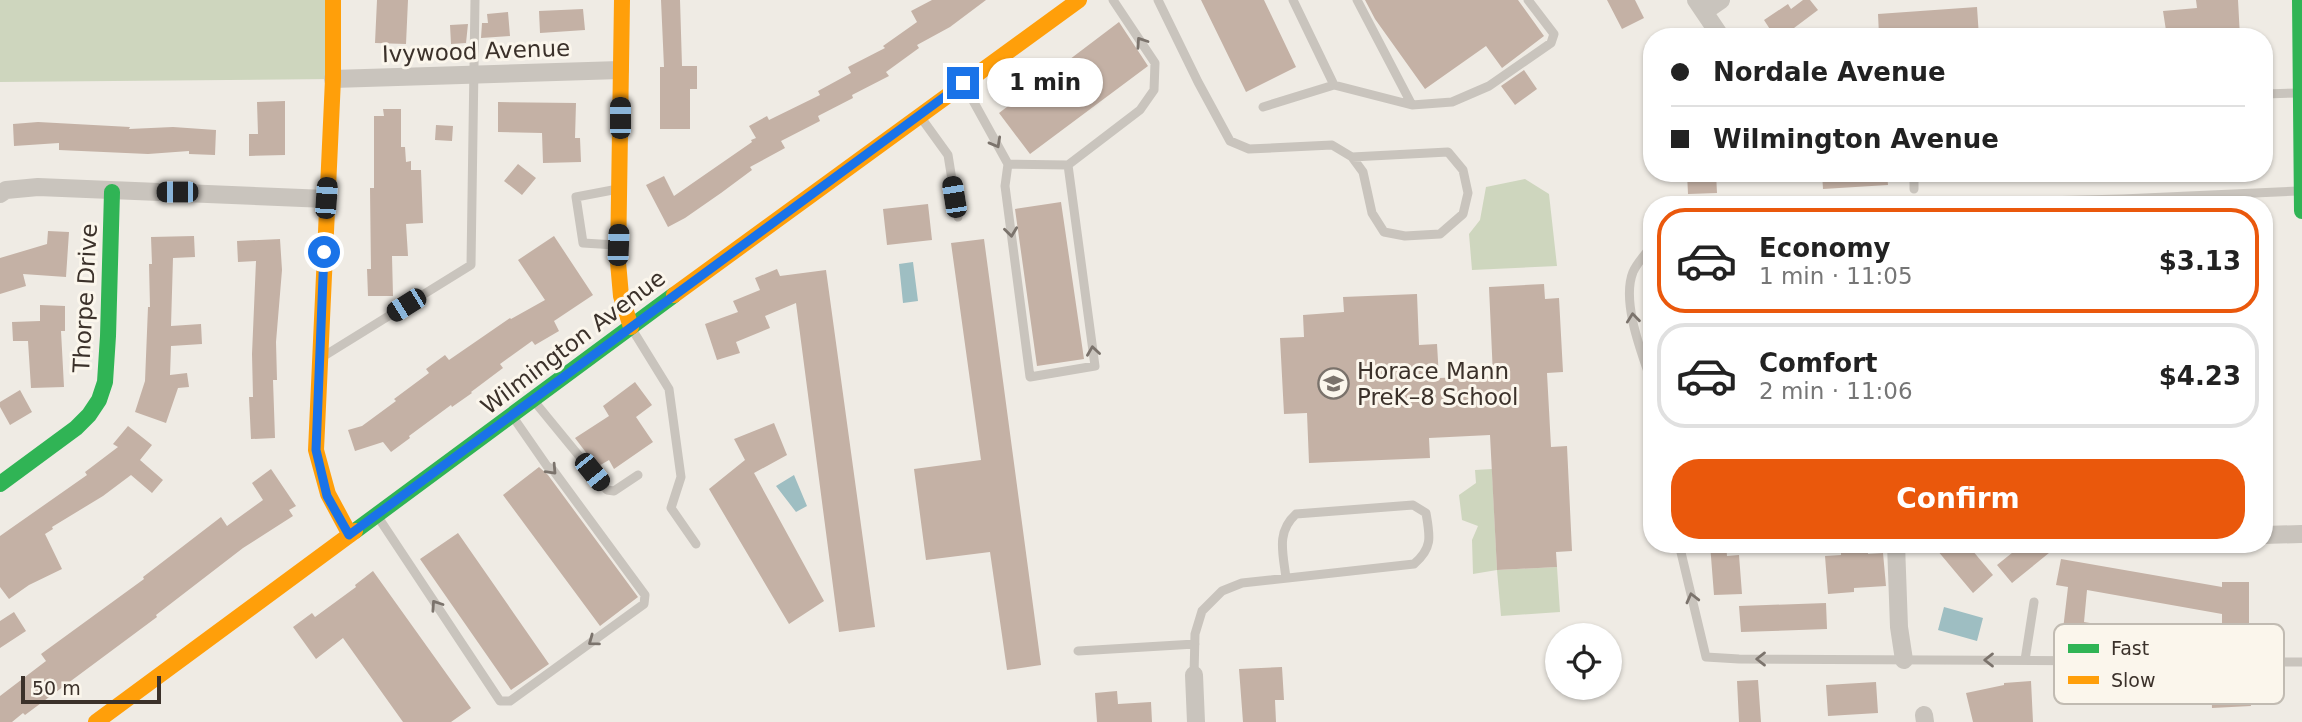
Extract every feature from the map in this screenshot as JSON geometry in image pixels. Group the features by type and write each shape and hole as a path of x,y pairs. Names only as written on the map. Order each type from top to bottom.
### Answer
{"main road":[{"path":"333,0 333,79 316,450 327,496 349,535"},
{"path":"622,0 618,245 620,293 631,327"},
{"name":"Wilmington Avenue","path":"96,722 919,114 1079,0"},
{"path":"2300,0 2302,211"},
{"name":"Thorpe Drive","path":"0,484 76,428 99,400 105,382 108,335 112,192"}],"street":[{"path":"1715,28 1701,6 1721,0"},
{"name":"Ivywood Avenue","path":"333,79 620,71"},
{"path":"0,194 6,190 38,187 112,192 326,198"},
{"path":"2273,535 2302,534"},
{"path":"1896,553 1899,627 1905,660"},
{"path":"1194,676 1196,722"}],"lane":[{"path":"320,358 471,265 475,0"},
{"path":"1008,164 1068,165 1140,110 1154,90 1155,63 1112,0"},
{"path":"1158,0 1230,141 1249,149 1332,145 1352,157 1363,172 1372,213 1384,232 1405,236 1440,234 1463,214 1468,193 1463,170 1448,152 1352,157"},
{"path":"1293,0 1334,85"},
{"path":"1357,0 1412,105"},
{"path":"1264,107 1334,85 1412,105 1452,102 1489,86 1552,43 1553,34 1528,0"},
{"path":"963,83 1008,164 1005,186 1030,377 1095,366 1068,165"},
{"path":"2273,94 2301,93"},
{"path":"919,114 948,155 958,217"},
{"path":"1914,182 1914,189"},
{"path":"618,245 583,243 576,197 620,188"},
{"path":"2221,196 2302,191"},
{"path":"1643,259 1633,273 1630,288 1633,328 1643,357"},
{"path":"631,327 669,389 681,477 671,508 696,544"},
{"path":"533,400 607,490 614,491 638,475"},
{"path":"377,515 500,701 510,701 644,604 645,595 553,470 547,466 512,415"},
{"path":"1194,676 1195,634 1202,611 1222,591 1242,583 1414,564 1426,554 1430,537 1426,513 1413,505 1296,514 1286,523 1282,542 1286,578"},
{"path":"1681,553 1706,657 2054,660"},
{"path":"2025,660 2034,602"},
{"path":"1078,651 1195,644"},
{"path":"2284,662 2302,662"}],"green space":[{"path":"0,0 333,0 333,79 0,82"},
{"path":"1525,179 1549,194 1557,266 1472,270 1469,234 1480,220 1486,187"},
{"path":"1492,469 1497,570 1473,574 1472,540 1478,526 1462,520 1459,495 1476,483 1475,470"},
{"path":"1557,567 1560,612 1501,616 1497,570"}],"water":[{"path":"913,262 918,301 903,303 899,264"},
{"path":"794,475 807,506 796,512 776,486"},
{"path":"1944,607 1983,618 1977,641 1938,630"}],"building":[{"path":"377,0 408,0 406,44 375,43"},
{"path":"661,0 680,0 682,66 697,66 697,89 690,89 690,129 660,129 660,67 664,67"},
{"path":"932,0 986,0 950,27 917,45 919,48 886,72 889,76 818,116 820,121 781,141 785,148 750,167 752,170 721,193 668,227 646,185 664,176 674,196 752,142 751,140 756,138 749,126 767,116 769,120 820,95 818,91 851,73 848,67 885,48 883,46 917,22 911,11"},
{"path":"1201,0 1264,0 1296,67 1246,92"},
{"path":"1365,0 1518,0 1544,36 1502,68 1486,46 1425,89 1375,19"},
{"path":"1607,0 1635,0 1644,18 1622,29"},
{"path":"1803,0 1810,0 1818,10 1794,28 1769,28 1764,20 1788,4 1791,9"},
{"path":"2196,0 2238,0 2240,28 2166,28 2163,11 2197,8"},
{"path":"1977,7 1978,28 1879,28 1878,14"},
{"path":"583,9 585,30 540,33 539,11"},
{"path":"508,12 510,36 481,38 482,23 488,23 487,14"},
{"path":"1119,22 1148,66 1030,154 999,113"},
{"path":"468,24 466,43 451,44 450,25"},
{"path":"1524,70 1537,89 1515,105 1501,86"},
{"path":"285,101 285,155 249,156 249,134 258,134 257,102"},
{"path":"498,102 576,103 575,138 580,138 581,162 543,163 542,133 498,132"},
{"path":"383,109 401,109 401,147 405,147 406,162 411,161 411,170 421,170 423,223 406,224 408,256 392,256 393,296 368,296 367,269 371,269 370,188 374,188 374,116 384,116"},
{"path":"38,122 130,127 129,129 173,127 216,130 215,155 189,154 189,151 148,154 59,150 59,143 14,146 13,124"},
{"path":"436,125 453,126 452,141 435,140"},
{"path":"518,164 536,178 522,195 504,181"},
{"path":"1687,182 1716,182 1717,193 1688,194"},
{"path":"1823,182 1888,182 1888,185 1823,189"},
{"path":"1061,202 1084,359 1037,366 1015,209"},
{"path":"928,204 932,240 887,245 883,209"},
{"path":"48,231 69,232 66,277 23,274 26,286 0,294 0,258 47,244"},
{"path":"194,236 195,257 173,258 171,326 201,324 202,344 171,346 170,375 187,373 189,387 178,388 166,423 135,412 145,381 150,307 149,264 152,264 151,237"},
{"path":"554,236 593,295 554,321 559,331 535,345 532,341 500,364 503,368 391,452 383,442 355,451 348,430 362,426 396,401 394,399 429,373 426,369 445,355 449,360 510,318 545,300 518,260"},
{"path":"280,239 282,270 276,342 277,380 273,380 275,438 251,439 249,397 253,397 256,261 238,262 237,241"},
{"path":"984,239 1041,665 1007,670 990,552 926,560 914,469 981,460 951,243"},
{"path":"777,269 780,276 826,270 875,627 839,632 796,303 765,316 770,328 736,342 740,353 717,360 705,324 738,312 733,301 760,290 755,278"},
{"path":"1544,284 1545,299 1559,298 1563,372 1547,373 1551,447 1567,446 1572,551 1556,552 1557,567 1497,570 1490,435 1429,438 1430,458 1309,463 1307,413 1284,414 1280,338 1304,337 1303,315 1344,312 1343,297 1417,294 1419,345 1437,344 1439,378 1493,376 1489,287"},
{"path":"40,305 65,306 65,331 61,331 64,387 31,388 28,341 13,341 12,322 40,321"},
{"path":"635,382 652,405 636,417 653,442 614,469 609,460 597,467 575,438 609,416 603,406"},
{"path":"20,390 32,412 10,425 0,402"},
{"path":"774,423 787,455 754,473 824,601 789,624 709,489 745,460 734,439"},
{"path":"128,426 152,445 140,460 163,480 152,493 131,475 103,496 52,527 53,529 45,534 62,569 29,585 9,599 0,587 0,536 87,475 85,472 118,447 113,444"},
{"path":"539,467 548,475 638,597 600,626 503,495"},
{"path":"271,469 296,506 289,510 293,516 243,548 156,615 157,617 25,715 23,713 12,722 0,722 0,696 46,661 41,654 144,579 143,577 221,517 227,526 263,500 252,483"},
{"path":"458,533 549,664 511,690 420,559"},
{"path":"1711,553 1739,555 1742,594 1714,595"},
{"path":"1883,553 1886,586 1854,588 1854,592 1828,594 1825,556"},
{"path":"1940,553 1975,553 1993,575 1973,593"},
{"path":"2012,553 2049,553 2012,583 1997,565"},
{"path":"2061,559 2222,587 2222,582 2249,582 2249,624 2222,624 2222,614 2087,590 2084,622 2096,624 2064,624 2068,587 2056,585"},
{"path":"373,571 471,708 451,722 403,722 343,638 316,659 293,627 312,613 315,617"},
{"path":"1826,603 1827,629 1741,632 1739,606"},
{"path":"14,612 26,631 0,648 0,621"},
{"path":"1282,667 1284,700 1275,700 1276,722 1243,722 1239,669"},
{"path":"1758,680 1761,722 1739,722 1737,681"},
{"path":"2031,681 2033,722 1973,722 1966,693 2004,683"},
{"path":"1876,682 1878,713 1828,716 1826,685"},
{"path":"1117,691 1118,704 1151,702 1152,722 1097,722 1095,693"},
{"path":"2212,704 2251,706 2212,708"}],"traffic: fast":[{"path":"2300,0 2302,211"},
{"path":"0,484 76,428 99,400 105,382 108,336 112,192"},
{"path":"355,531 674,295"}],"traffic: slow":[{"path":"333,0 333,79 316,450 328,494 350,535"},
{"path":"622,0 618,262 621,296 631,327"},
{"path":"674,295 1079,0"},
{"path":"96,722 355,531"}],"place":[{"name":"Horace Mann PreK–8 School","path":"1334,384"}],"route":[{"path":"324,252 316,450 327,496 349,535 963,83"}]}
